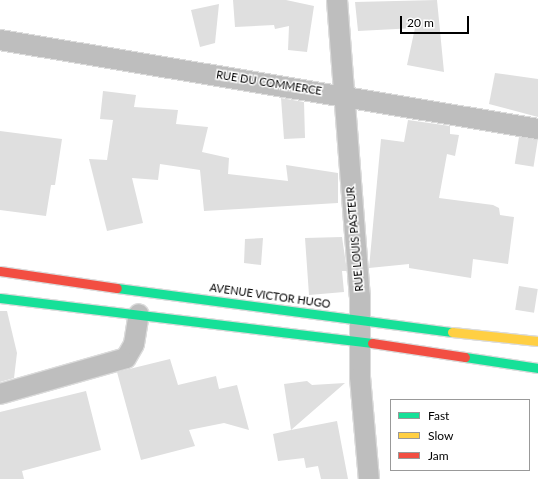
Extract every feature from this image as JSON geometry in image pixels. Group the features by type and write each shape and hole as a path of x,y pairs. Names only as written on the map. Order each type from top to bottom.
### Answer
{"main road":[{"name":"AVENUE VICTOR HUGO","path":"0,271 359,321 538,341"},
{"path":"0,298 139,314 538,368"}],"street":[{"name":"RUE LOUIS PASTEUR","path":"337,0 359,321 359,343 368,479"},
{"name":"RUE DU COMMERCE","path":"0,40 538,129"},
{"path":"0,394 126,358 134,344 139,314"}],"building":[{"path":"233,0 286,0 314,6 307,52 288,50 289,26 275,29 274,25 235,27"},
{"path":"437,0 444,72 407,65 415,28 358,31 355,2"},
{"path":"219,4 215,43 200,47 191,10"},
{"path":"495,73 538,79 538,117 489,104"},
{"path":"103,91 136,95 134,107 178,110 176,124 208,127 202,152 229,158 228,174 288,181 286,165 338,173 338,203 204,211 200,170 160,164 158,180 132,178 143,223 107,231 89,159 107,160 113,120 100,119"},
{"path":"281,98 304,102 305,138 284,139"},
{"path":"408,120 450,126 450,134 459,135 455,156 447,154 439,198 493,205 499,208 500,215 514,217 508,264 473,259 471,278 409,268 409,264 369,268 381,139 404,142"},
{"path":"0,131 62,139 55,185 51,185 46,216 0,210"},
{"path":"519,137 538,140 534,167 515,164"},
{"path":"342,237 347,271 342,271 344,292 309,295 305,238"},
{"path":"263,238 261,265 244,263 245,239"},
{"path":"519,286 538,289 534,313 515,310"},
{"path":"0,311 7,311 17,353 14,378 0,382"},
{"path":"170,359 178,385 216,376 219,389 237,385 249,430 224,423 189,430 195,446 141,460 117,372"},
{"path":"307,381 312,385 345,383 291,430 284,384"},
{"path":"86,391 101,450 22,471 24,479 0,479 0,412"},
{"path":"337,421 348,479 321,479 318,466 306,468 304,458 278,461 273,434"}],"traffic: fast":[{"path":"117,288 452,332"},
{"path":"0,298 372,343"},
{"path":"465,357 538,368"}],"traffic: slow":[{"path":"452,332 538,341"}],"traffic: jam":[{"path":"0,271 117,288"},
{"path":"372,343 465,357"}]}
